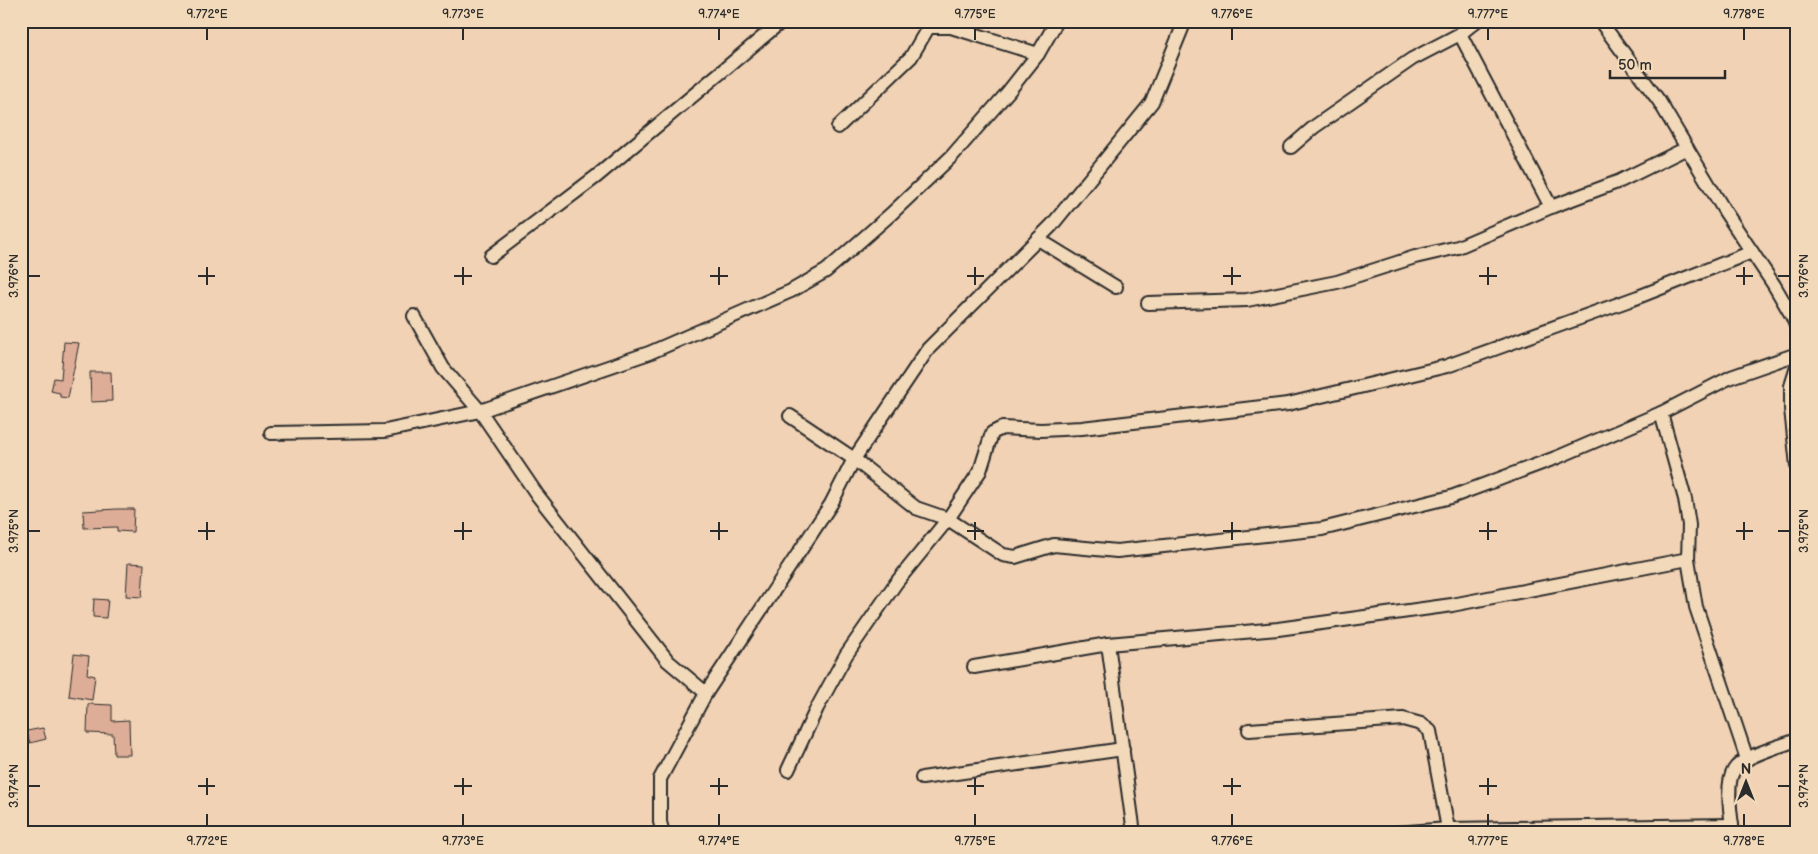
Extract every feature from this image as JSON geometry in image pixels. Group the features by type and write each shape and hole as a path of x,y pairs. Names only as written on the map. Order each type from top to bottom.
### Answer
{"street":[{"path":"271,432 386,431 480,411 650,353 791,291 826,271 891,214 952,156 1008,92 1038,54 1057,21"},
{"path":"663,833 660,822 660,779 706,693 832,504 854,459 934,341 1052,225 1152,102 1185,21"},
{"path":"1291,147 1314,126 1412,59 1460,34 1476,21"},
{"path":"1600,21 1659,102 1778,293 1797,328"},
{"path":"491,256 597,176 773,23"},
{"path":"838,127 911,57 930,24 951,27 1038,54"},
{"path":"1460,34 1551,207"},
{"path":"1148,303 1247,300 1337,282 1415,257 1458,247 1551,207 1620,181 1686,148"},
{"path":"1038,239 1116,287"},
{"path":"788,770 817,708 846,655 896,583 948,519 980,471 992,433 1002,428 1041,430 1082,428 1288,404 1447,366 1638,297 1752,252"},
{"path":"414,316 443,368 480,411 538,496 668,661 706,693"},
{"path":"790,416 854,459 916,508 948,519 1003,555 1015,557 1054,545 1117,551 1322,529 1452,497 1661,413 1731,377 1797,354"},
{"path":"1797,367 1791,386 1791,409 1797,466"},
{"path":"1661,413 1685,499 1689,525 1688,559 1696,607 1746,760"},
{"path":"974,667 1108,644 1278,628 1452,604 1688,559"},
{"path":"1108,644 1134,833"},
{"path":"1249,730 1403,719 1421,724 1430,731 1448,829"},
{"path":"1395,833 1448,829 1733,829 1730,786 1734,770 1746,760 1797,740"},
{"path":"922,778 1123,749"}],"building":[{"path":"64,342 79,343 68,398 60,397 60,393 51,391 54,378 61,379"},
{"path":"90,372 111,372 112,401 91,402"},
{"path":"134,509 133,532 117,531 117,527 84,528 83,511"},
{"path":"128,563 144,564 142,597 126,596"},
{"path":"94,599 108,600 106,618 93,617"},
{"path":"74,654 89,656 87,674 95,676 92,700 69,696"},
{"path":"88,704 112,705 112,721 129,720 130,755 114,755 113,734 87,733"},
{"path":"43,728 46,739 30,743 27,731"}]}
